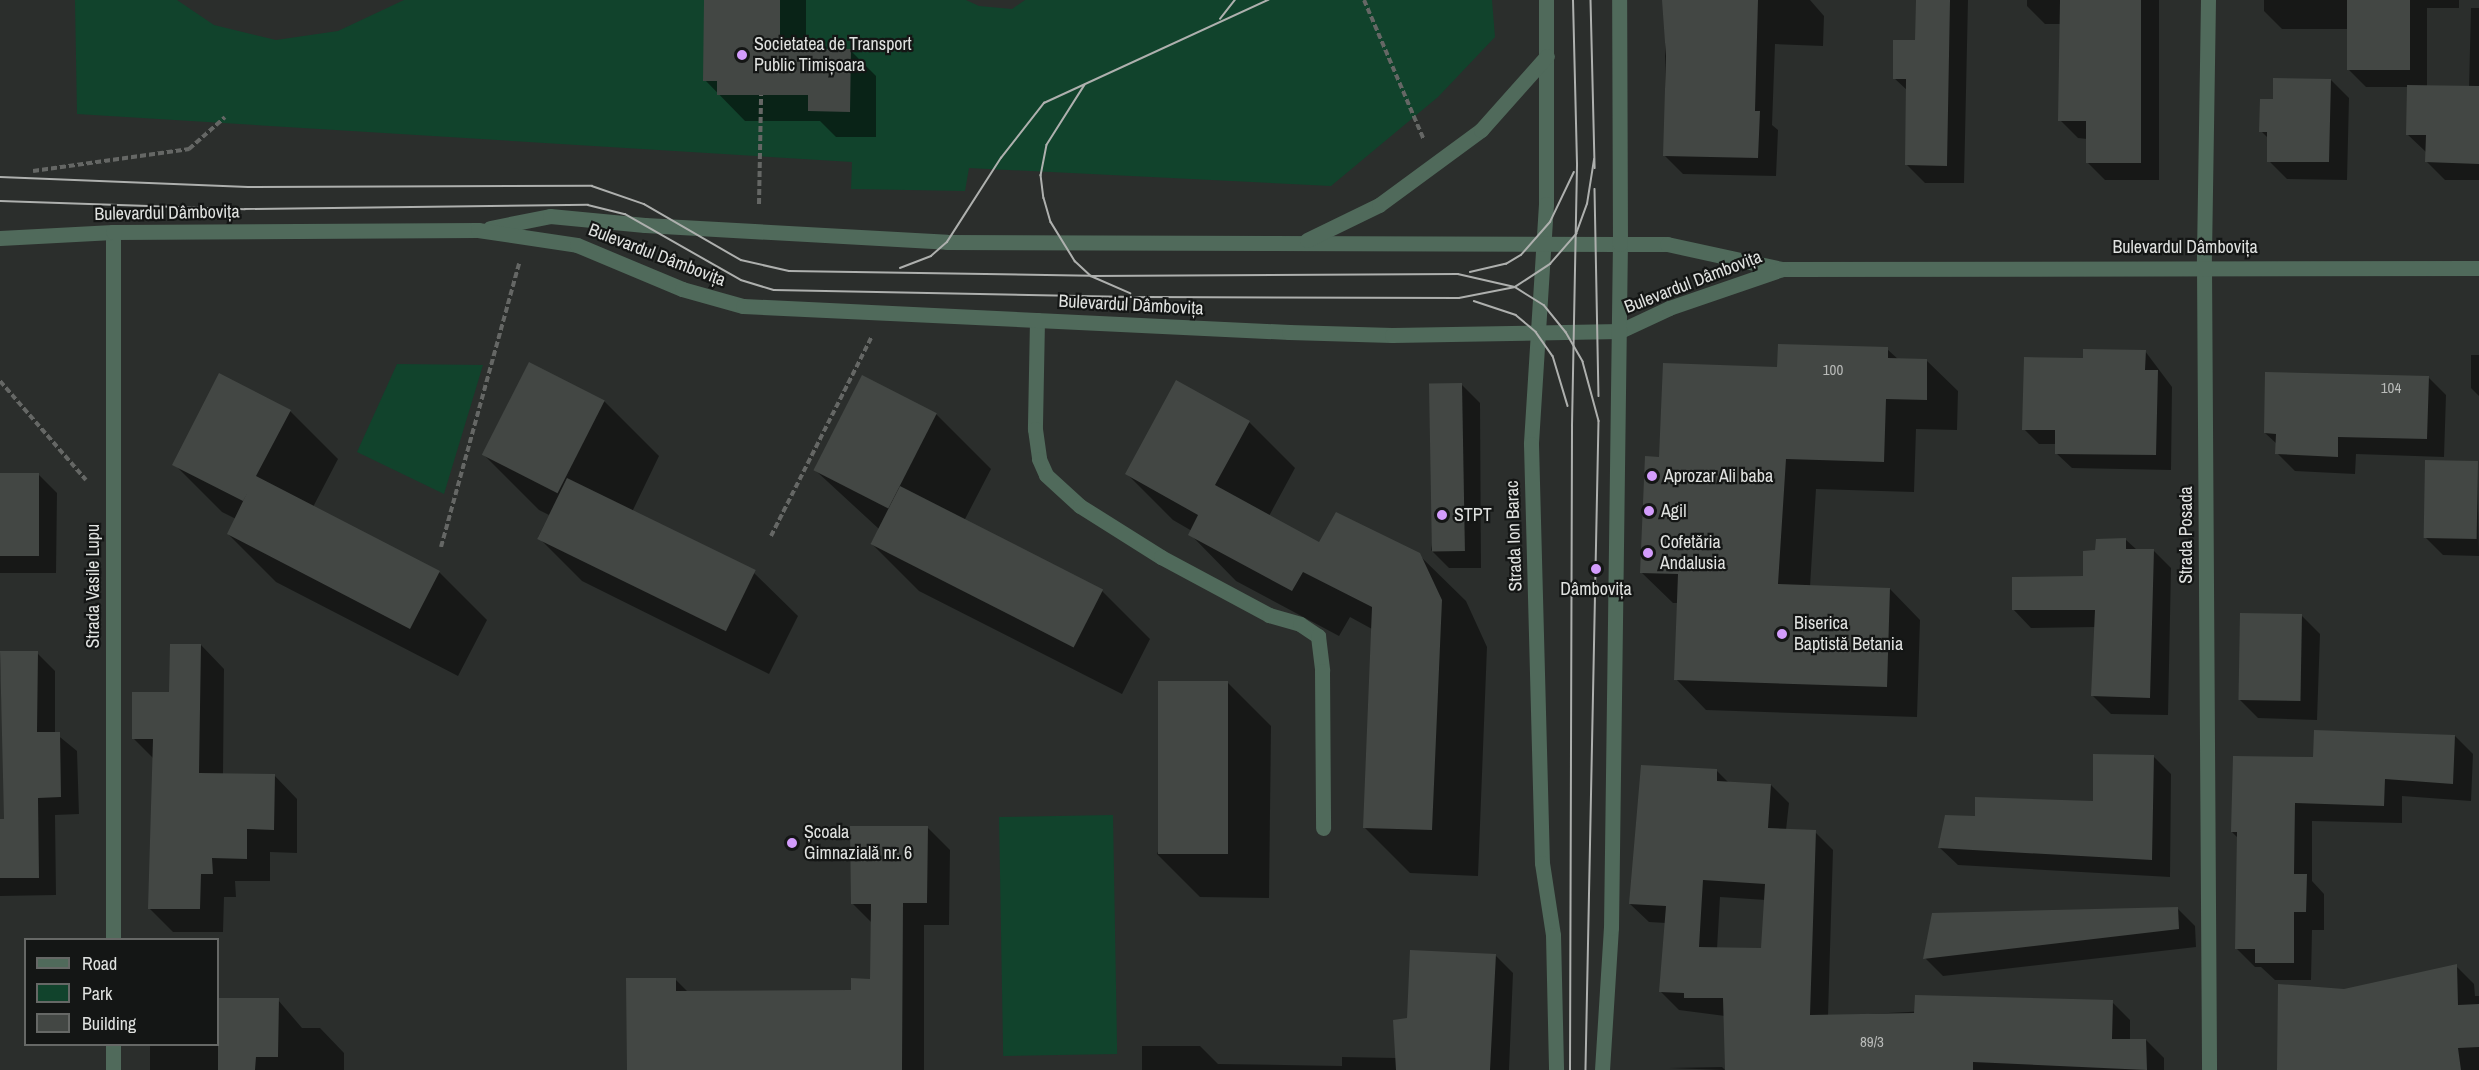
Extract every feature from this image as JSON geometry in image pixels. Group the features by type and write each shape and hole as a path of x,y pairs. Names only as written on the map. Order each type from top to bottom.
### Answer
{"street":[{"name":"Strada Ion Barac","path":"1546,0 1543,243 1531,444 1542,863 1553,935 1556,1070"},
{"path":"1602,1070 1611,928 1620,331 1619,0"},
{"name":"Strada Posada","path":"2208,0 2204,266 2209,1070"},
{"path":"1303,242 1379,205 1473,137 1516,94 1547,56"},
{"name":"Bulevardul Dâmbovița","path":"478,230 550,216 758,232 947,242 1667,244 1782,269 2204,266 2479,268"},
{"name":"Bulevardul Dâmbovița","path":"0,238 112,232 478,230 577,245 682,289 743,306 1392,334 1620,331 1669,308 1782,269"},
{"name":"Strada Vasile Lupu","path":"112,232 112,938"},
{"path":"1037,320 1035,429 1039,459 1046,475 1080,506 1161,557 1269,615 1300,624 1318,636 1322,671 1323,828"},
{"path":"112,1046 112,1070"}],"path":[{"path":"1364,0 1425,143"},
{"path":"758,232 761,95"},
{"path":"33,171 189,149 225,117"},
{"path":"441,547 526,238"},
{"path":"771,536 884,313"},
{"path":"0,381 113,510"}],"green space":[{"path":"75,0 177,0 214,25 276,40 338,31 404,0 966,0 979,6 1012,9 1025,0 1492,0 1495,37 1438,97 1331,186 969,168 965,191 851,189 852,162 77,114"},
{"path":"397,364 483,365 444,494 357,452"},
{"path":"1113,815 1117,1054 1003,1056 999,817"}],"building":[{"name":"Societatea de Transport Public Timișoara","path":"704,0 780,0 780,49 851,49 850,112 808,111 808,95 717,95 717,81 703,81"},
{"path":"1662,0 1758,0 1755,111 1760,111 1758,158 1663,156 1666,56"},
{"path":"1916,0 1950,0 1947,166 1905,165 1906,79 1893,79 1893,40 1915,40"},
{"path":"2060,0 2141,0 2141,163 2086,163 2086,121 2058,121"},
{"path":"2347,0 2410,0 2410,70 2347,70"},
{"path":"2273,78 2331,79 2329,162 2267,162 2267,132 2259,132 2260,99 2273,99"},
{"path":"2407,85 2479,86 2479,164 2425,162 2426,135 2406,135"},
{"path":"1778,344 1888,347 1888,358 1927,359 1927,400 1886,399 1884,462 1786,459 1778,584 1890,588 1887,687 1674,680 1678,574 1640,573 1645,456 1659,457 1663,363 1777,367"},
{"path":"2083,349 2146,350 2145,370 2158,370 2156,455 2055,454 2055,430 2022,430 2024,357 2083,358"},
{"path":"529,362 605,401 558,493 482,455"},
{"path":"2265,372 2429,376 2427,439 2338,437 2338,457 2275,454 2276,434 2264,433"},
{"path":"219,373 291,410 256,476 440,571 410,629 227,534 248,491 243,501 172,465"},
{"path":"862,375 937,413 888,508 813,470"},
{"path":"1176,380 1250,421 1215,485 1319,542 1336,512 1420,553 1442,600 1432,830 1363,828 1372,607 1303,572 1292,591 1188,535 1198,515 1125,474"},
{"path":"1462,383 1465,551 1432,552 1429,384"},
{"path":"2425,460 2478,461 2477,539 2424,538"},
{"path":"0,473 39,473 39,556 0,556"},
{"path":"567,478 756,570 726,631 537,539"},
{"path":"900,486 1103,590 1074,647 870,544"},
{"path":"2126,538 2126,549 2154,549 2150,698 2091,696 2095,610 2012,610 2012,577 2083,576 2083,551 2095,550 2096,539"},
{"path":"2240,613 2302,614 2300,701 2238,700"},
{"path":"170,644 201,644 199,773 275,774 274,830 247,829 247,859 212,858 213,874 201,874 200,909 148,909 153,739 132,739 132,692 169,692"},
{"path":"0,651 38,651 37,732 60,732 61,797 38,798 39,878 0,878 0,819 4,819"},
{"path":"1158,681 1228,681 1228,854 1158,854"},
{"path":"2314,730 2455,735 2453,784 2385,779 2384,806 2295,803 2294,874 2307,874 2306,912 2294,912 2294,963 2255,963 2255,949 2235,949 2237,832 2231,832 2233,756 2313,757"},
{"path":"2093,754 2154,755 2152,860 1938,848 1945,815 1975,816 1975,797 2093,801"},
{"path":"1641,765 1717,769 1717,781 1771,784 1768,828 1816,830 1810,1015 1914,1013 1915,995 2113,1000 2112,1039 2146,1039 2147,1070 1973,1062 1973,1070 1725,1070 1723,998 1684,998 1684,993 1659,992 1666,906 1629,904","holes":["1703,880 1765,884 1761,948 1699,947"]},
{"path":"850,826 928,826 927,903 903,903 902,1070 627,1070 626,978 676,978 676,991 851,990 851,978 870,979 871,904 851,904"},
{"path":"2178,907 2179,929 1923,959 1932,913"},
{"path":"1410,950 1496,954 1490,1070 1396,1070 1393,1020 1407,1018"},
{"path":"2457,964 2458,1005 2479,1004 2479,1047 2458,1048 2461,1070 2277,1070 2278,984 2344,989"},
{"path":"219,998 279,998 278,1057 256,1057 255,1070 218,1070"}],"tram line":[{"path":"1220,19 1235,0"},
{"path":"900,268 931,256 947,242 1001,158 1044,103 1268,0"},
{"path":"1570,1070 1572,426 1577,164 1573,0"},
{"path":"1591,0 1595,168"},
{"path":"1085,85 1047,145 1041,175 1044,198 1051,222 1075,261 1091,276 1130,293"},
{"path":"0,201 245,209 588,205 625,214 741,280 774,290 1145,297 1459,298 1515,287 1550,264 1576,234 1587,204 1594,160"},
{"path":"1470,272 1506,264 1521,255 1550,222 1574,172"},
{"path":"0,177 248,187 592,186 644,204 741,260 789,271 1091,276 1458,274 1515,287 1544,305 1566,332 1583,362 1599,421 1586,1070"},
{"path":"1595,189 1599,396"},
{"path":"1474,301 1516,315 1536,332 1553,356 1568,406"}],"place":[{"name":"Societatea de Transport Public Timișoara","path":"742,55"},
{"name":"Aprozar Ali baba","path":"1652,476"},
{"name":"Agil","path":"1649,511"},
{"name":"STPT","path":"1442,515"},
{"name":"Cofetăria Andalusia","path":"1648,553"},
{"name":"Dâmbovița","path":"1596,569"},
{"name":"Biserica Baptistă Betania","path":"1782,634"},
{"name":"Școala Gimnazială nr. 6","path":"792,843"}]}
